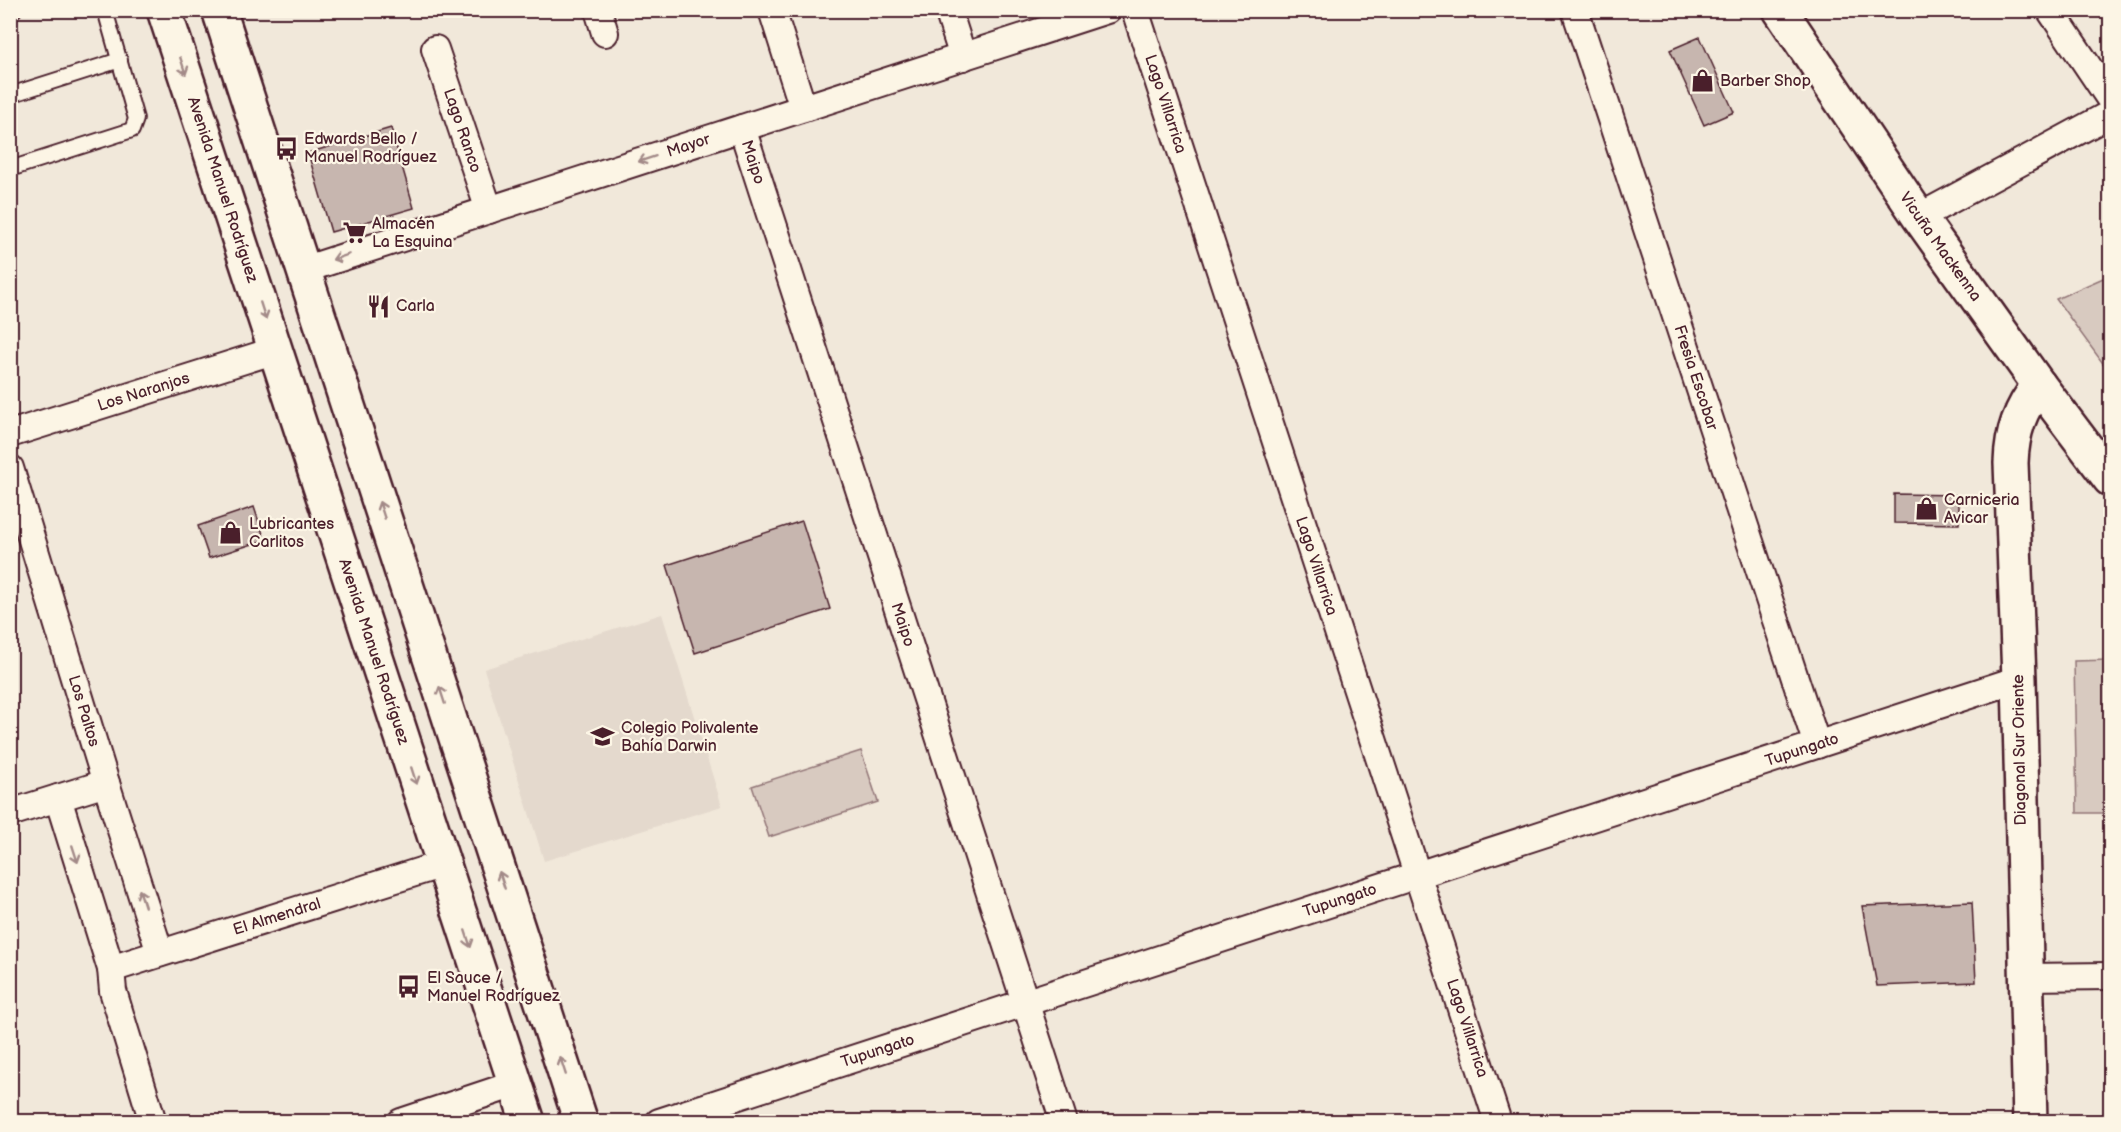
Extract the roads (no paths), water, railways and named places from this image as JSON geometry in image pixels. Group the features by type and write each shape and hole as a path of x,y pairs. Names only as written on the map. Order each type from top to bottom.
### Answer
{"main road":[{"name":"Avenida Manuel Rodríguez","path":"165,10 528,1122"},
{"path":"219,10 581,1122"},
{"name":"Vicuña Mackenna","path":"1780,10 1919,217 2039,385 2110,479"},
{"name":"Diagonal Sur Oriente","path":"2030,1122 2012,442 2017,421 2026,402 2039,385"}],"street":[{"path":"772,10 803,108"},
{"path":"948,10 963,57"},
{"name":"Mayor","path":"303,270 1107,10"},
{"name":"Lago Villarrica","path":"1135,10 1498,1122"},
{"name":"Fresia Escobar","path":"1575,10 1817,745"},
{"path":"2050,10 2110,99"},
{"name":"Lago Ranco","path":"435,49 489,210"},
{"path":"1919,217 2110,114"},
{"name":"Maipo","path":"742,128 1064,1122"},
{"name":"Los Naranjos","path":"10,434 276,350"},
{"name":"Los Paltos","path":"10,468 160,953"},
{"name":"Tupungato","path":"659,1122 2019,679"},
{"path":"10,813 106,783"},
{"path":"58,798 111,969 113,991 153,1122"},
{"name":"El Almendral","path":"111,969 443,864"},
{"path":"2026,976 2110,976"},
{"path":"401,1122 515,1084"}],"lane":[{"path":"10,170 132,130 136,119 105,10"},
{"path":"10,95 120,60"}],"place":[{"name":"Barber Shop","path":"1702,81"},
{"name":"Edwards Bello / Manuel Rodríguez","path":"286,148"},
{"name":"Almacén La Esquina","path":"354,233"},
{"name":"Carla","path":"378,306"},
{"name":"Carniceria Avicar","path":"1926,509"},
{"name":"Lubricantes Carlitos","path":"231,533"},
{"name":"Colegio Polivalente Bahía Darwin","path":"603,737"},
{"name":"El Sauce / Manuel Rodríguez","path":"409,987"}]}
